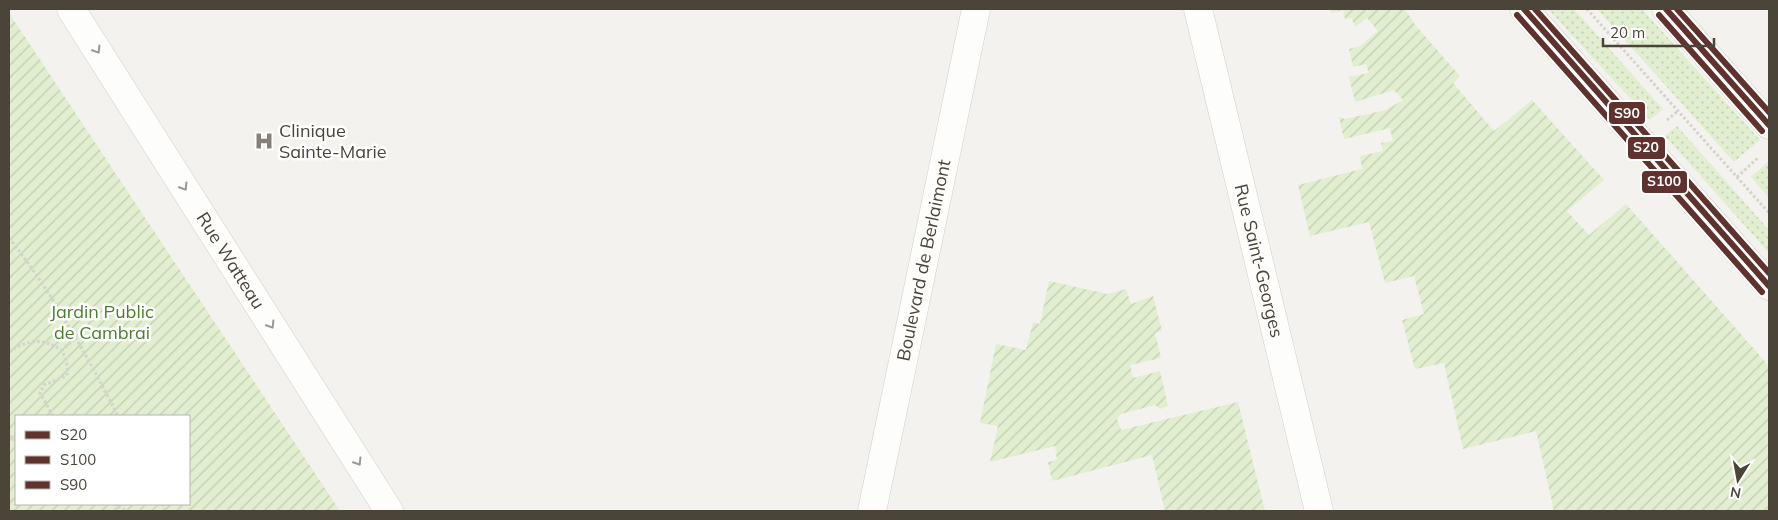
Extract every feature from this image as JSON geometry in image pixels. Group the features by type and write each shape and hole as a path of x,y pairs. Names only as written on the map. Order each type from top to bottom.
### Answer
{"main road":[{"path":"1524,9 1769,286"},
{"path":"1666,9 1769,125"}],"street":[{"name":"Rue Watteau","path":"71,9 389,511"},
{"name":"Boulevard de Berlaimont","path":"872,511 976,9"},
{"name":"Rue Saint-Georges","path":"1198,9 1319,511"}],"path":[{"path":"1587,9 1769,213"},
{"path":"1737,177 1763,153"},
{"path":"9,238 34,272 76,338 117,415"},
{"path":"62,350 76,338"},
{"path":"9,352 35,340 49,343 62,350 68,372 62,379 44,385 40,393 52,415"}],"green space":[{"path":"1330,9 1405,9 1416,26 1460,76 1453,83 1494,131 1532,100 1604,180 1567,211 1589,235 1626,204 1769,366 1769,511 1554,511 1536,431 1463,449 1444,363 1415,369 1402,320 1424,314 1414,276 1385,283 1369,222 1310,236 1298,185 1362,169 1360,156 1383,151 1381,143 1393,141 1390,128 1344,139 1339,117 1345,119 1386,110 1403,100 1394,90 1355,102 1349,77 1369,73 1366,64 1353,67 1349,49 1360,46 1378,31 1367,18 1355,27 1352,18 1345,19 1343,10 1331,13"},
{"path":"1548,9 1574,9 1663,109 1650,120"},
{"path":"1597,9 1642,9 1760,140 1734,162"},
{"name":"Jardin Public de Cambrai","path":"9,13 340,511 9,511"},
{"path":"1677,126 1769,230 1769,253 1665,136"},
{"path":"1769,161 1769,198 1751,177"},
{"path":"1049,281 1108,294 1126,289 1131,304 1153,296 1162,331 1155,333 1161,358 1130,365 1133,378 1160,371 1168,406 1160,409 1155,405 1121,414 1117,419 1121,430 1238,402 1265,511 1165,511 1152,455 1052,481 1048,462 1057,460 1055,446 990,462 998,426 980,423 996,344 1026,350 1033,322 1040,324"}],"transit line":[{"name":"S20","path":"1524,9 1769,286"},
{"name":"S90","path":"1535,9 1769,273"},
{"name":"S20","path":"1666,9 1769,125"},
{"name":"S90","path":"1677,9 1769,112"},
{"name":"S100","path":"1517,15 1762,292"},
{"name":"S100","path":"1659,15 1762,131"}],"place":[{"name":"Clinique Sainte-Marie","path":"264,141"}]}
